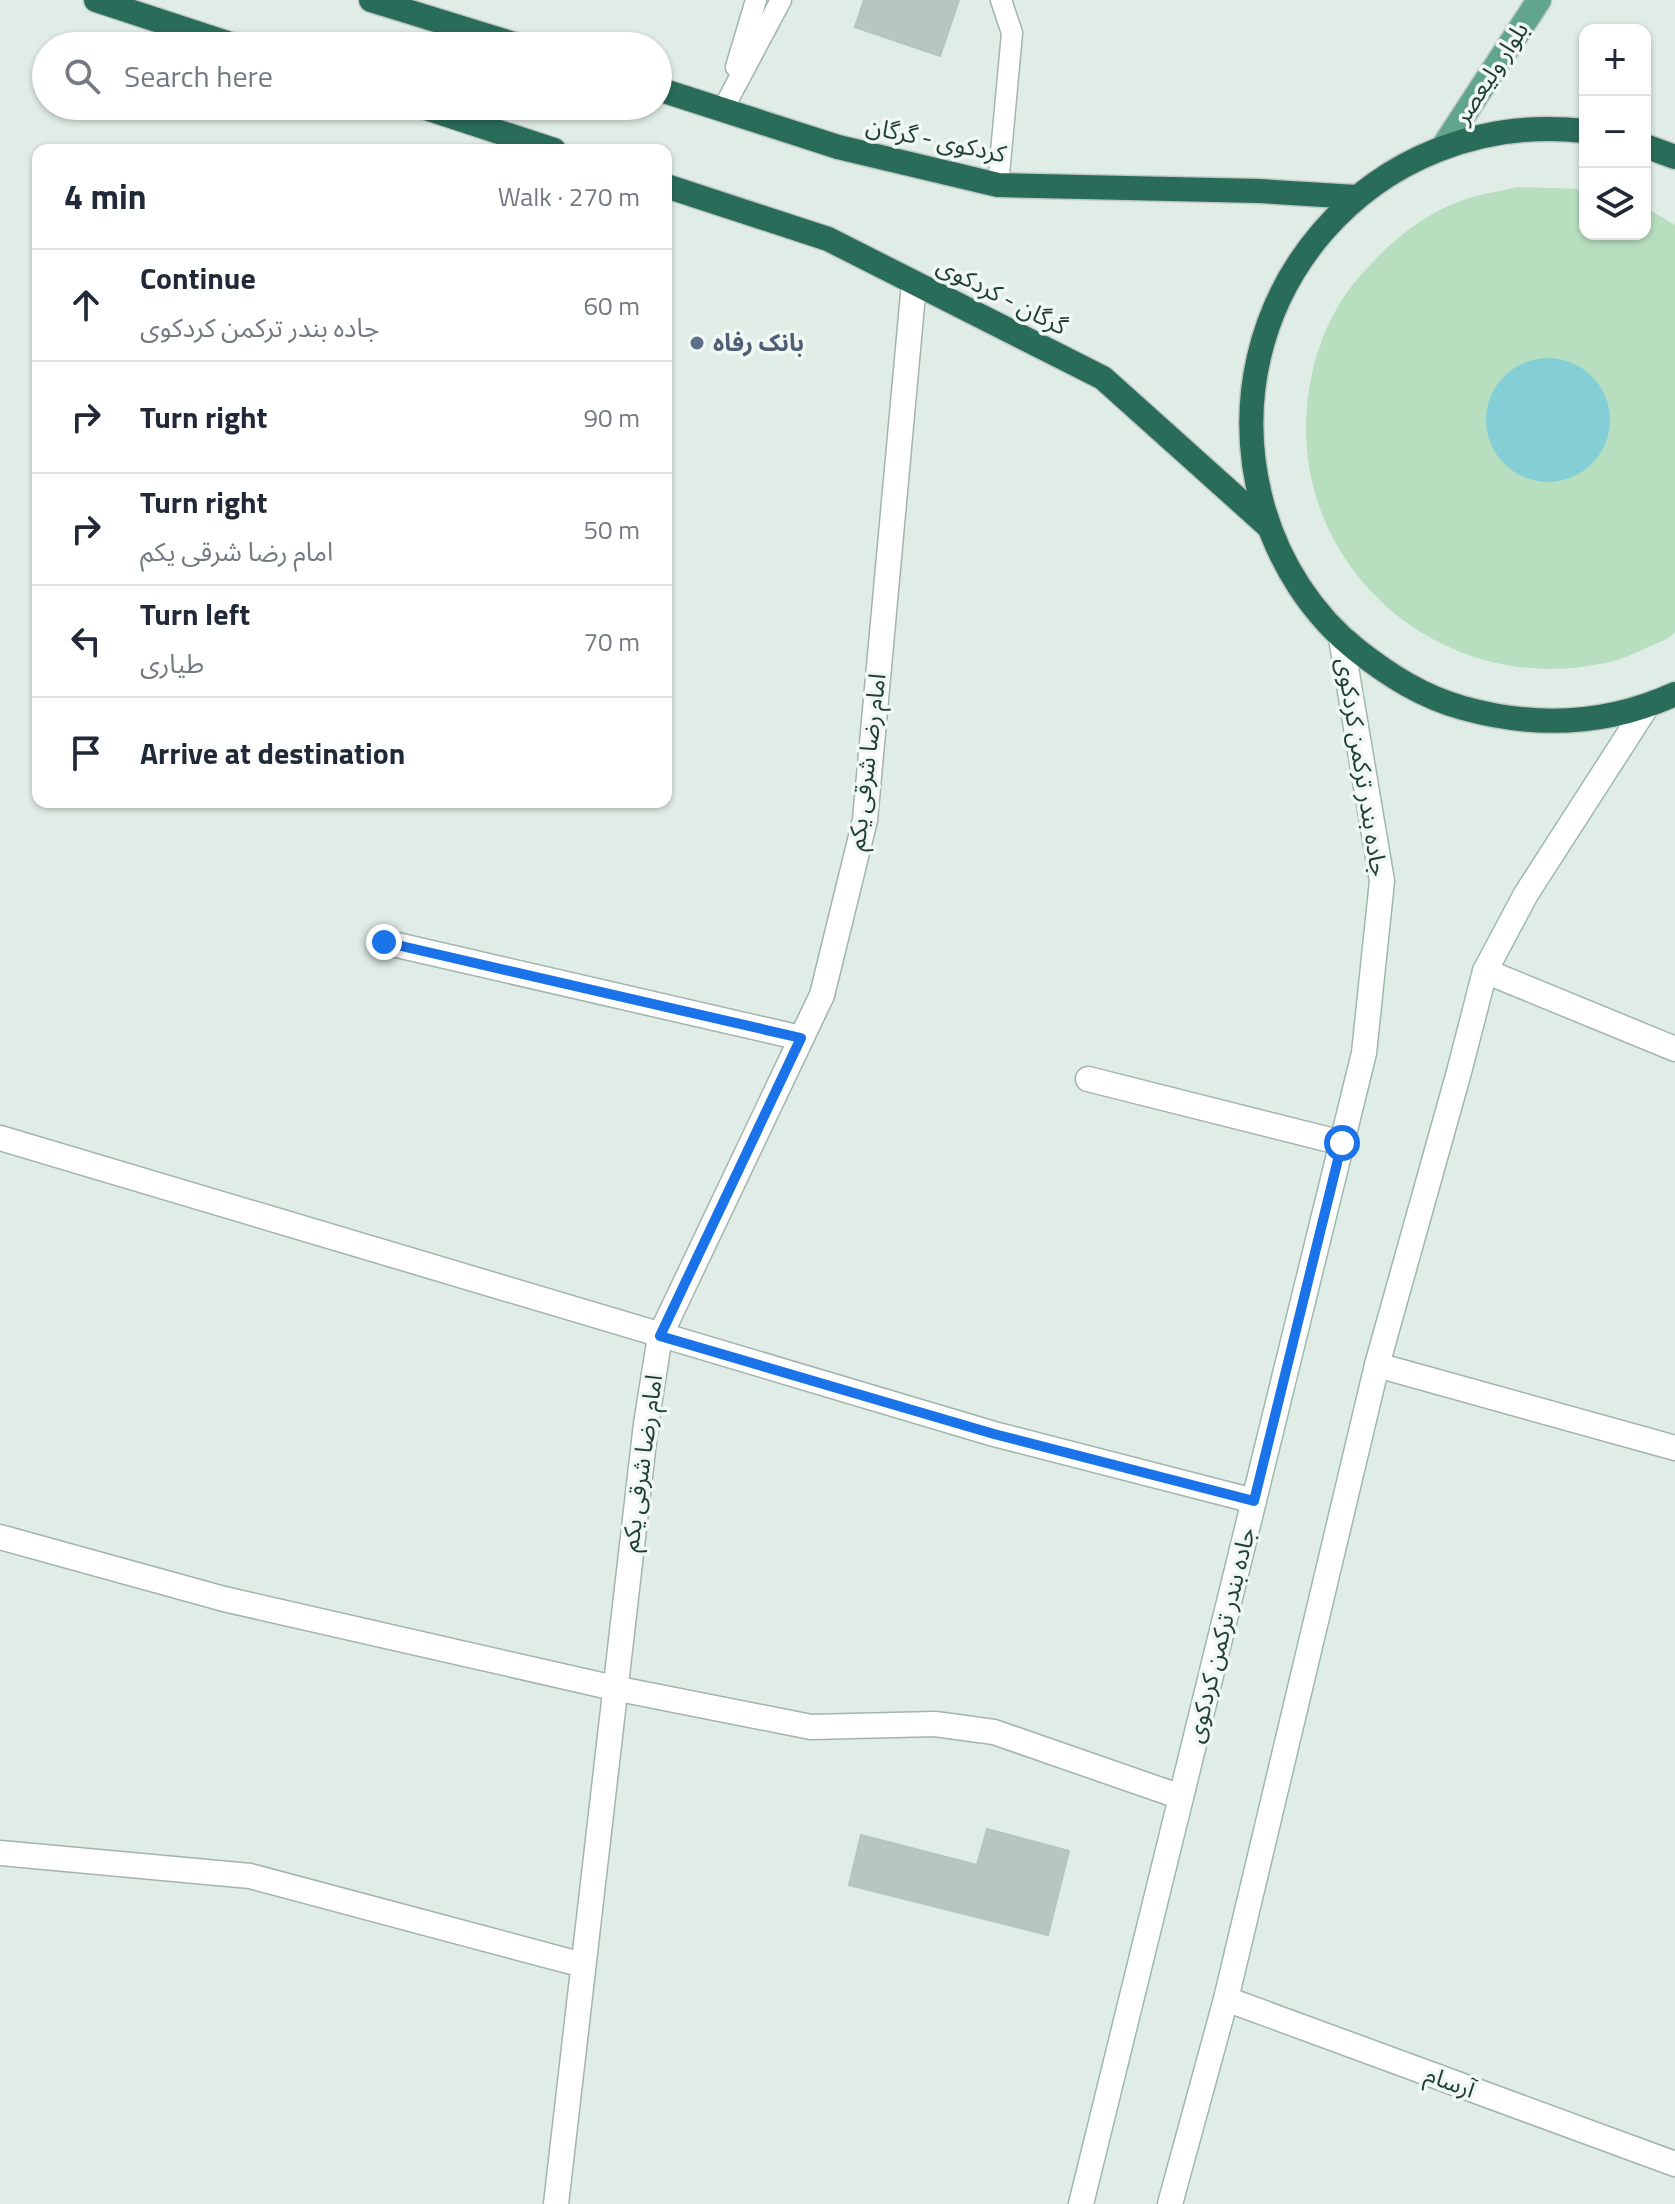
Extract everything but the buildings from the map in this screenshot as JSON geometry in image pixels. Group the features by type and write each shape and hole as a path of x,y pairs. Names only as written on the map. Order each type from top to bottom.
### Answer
{"highway":[{"path":"96,0 193,32"},
{"path":"371,0 475,32"},
{"name":"کردکوی - گرگان","path":"672,93 838,147 998,185 1259,191 1356,197"},
{"path":"463,120 536,144"},
{"path":"1579,130 1554,128 1498,132 1443,147 1397,168 1356,197 1318,235 1288,279 1267,328 1254,378 1250,428 1256,479 1269,528 1288,568 1312,605 1341,638 1388,675 1441,702 1499,718 1549,722 1598,718 1647,706 1675,694"},
{"path":"1651,148 1675,157"},
{"name":"گرگان - کردکوی","path":"672,188 828,239 1103,378 1269,528"}],"main road":[{"name":"بلوار ولیعصر","path":"1443,147 1539,0"}],"street":[{"name":"امام رضا شرقی یکم","path":"556,2204 614,1688 646,1424 660,1336 822,995 865,820 914,283"},
{"name":"جاده بندر ترکمن کردکوی","path":"1081,2204 1364,1053 1382,881 1341,638"},
{"path":"1170,2204 1226,1999 1377,1365 1485,971 1526,894 1647,706"},
{"path":"384,942 801,1038"},
{"path":"1485,971 1675,1049"},
{"path":"1088,1079 1342,1143"},
{"path":"0,1138 994,1434 1254,1501"},
{"path":"1377,1365 1675,1448"},
{"path":"0,1537 224,1599 614,1688 811,1727 935,1724 994,1732 1181,1797"},
{"path":"0,1853 250,1876 583,1965"},
{"name":"آرسام","path":"1226,1999 1675,2164"}],"lane":[{"path":"723,109 756,0"},
{"path":"723,109 781,0"},
{"path":"998,185 1012,33 1001,0"}],"green space":[{"path":"1518,187 1579,189 1579,240 1651,240 1651,211 1675,225 1675,632 1667,639 1629,656 1605,663 1541,669 1480,659 1425,635 1378,599 1341,553 1317,499 1306,439 1312,374 1326,329 1341,301 1360,276 1399,237 1442,209 1477,196"}],"water":[{"path":"1548,358 1572,363 1592,376 1605,396 1610,420 1605,444 1592,464 1572,477 1548,482 1524,477 1504,464 1491,444 1486,420 1491,396 1504,376 1524,363"}],"place":[{"name":"بانک رفاه","path":"697,343"}],"route":[{"path":"384,942 801,1038 660,1336 994,1434 1254,1501 1342,1143"}]}
